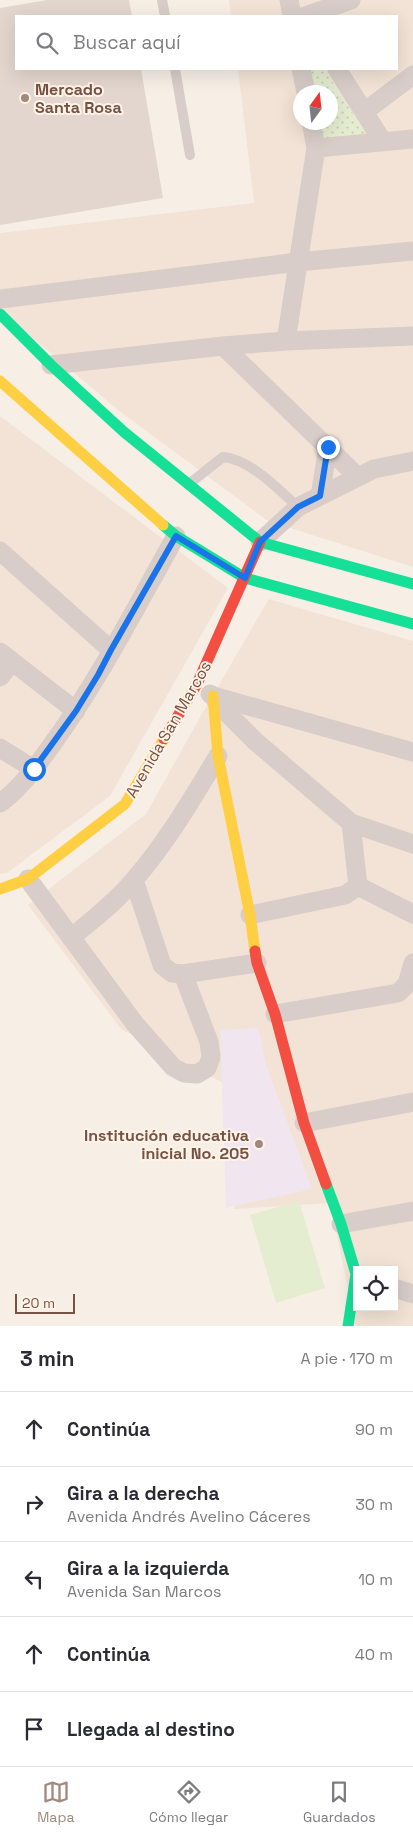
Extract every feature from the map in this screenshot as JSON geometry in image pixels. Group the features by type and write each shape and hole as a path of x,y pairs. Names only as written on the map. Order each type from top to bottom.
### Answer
{"street":[{"path":"289,0 292,15"},
{"path":"308,15 351,0"},
{"path":"302,70 305,85"},
{"path":"338,70 383,142"},
{"path":"364,112 413,75"},
{"path":"286,341 316,148 313,130"},
{"path":"316,148 413,139"},
{"path":"0,299 298,262 413,251"},
{"path":"0,314 51,365 124,432 260,542 413,584"},
{"path":"51,365 223,346 286,341 413,336"},
{"path":"223,346 358,477"},
{"path":"0,381 176,536 245,578 413,624"},
{"path":"320,496 328,447"},
{"path":"260,542 298,507 374,469 413,461"},
{"path":"0,803 34,769 76,711 176,536"},
{"name":"Avenida San Marcos","path":"0,889 28,879 124,804 197,684 260,542"},
{"path":"0,551 111,650"},
{"path":"4,664 76,711"},
{"path":"197,684 213,696 219,705 255,741 351,823 413,844"},
{"path":"213,696 413,752"},
{"path":"213,696 218,756 250,915 257,963 275,1014 304,1123 341,1224 354,1266"},
{"path":"0,748 34,769"},
{"path":"71,938 116,899 134,880 176,825 218,756"},
{"path":"351,823 358,886"},
{"path":"28,879 135,1024 173,1067 184,1073 197,1074 207,1068 211,1056 209,1042 182,974"},
{"path":"134,880 162,965 172,973 182,974 257,963"},
{"path":"250,915 345,896 358,886"},
{"path":"358,886 413,914"},
{"path":"275,1014 398,993 407,984 413,963"},
{"path":"304,1123 413,1102"},
{"path":"341,1224 413,1212"},
{"path":"398,1289 413,1294"},
{"path":"348,1326 353,1294"}],"lane":[{"path":"162,0 165,15"},
{"path":"174,70 190,154"},
{"path":"189,484 223,457 234,458 266,478 298,507"}],"shaded area":[{"path":"229,0 413,0 413,567 268,521 118,410 0,310 0,233 254,203 238,70 398,70 398,15 231,15"},
{"path":"0,416 228,588 110,796 7,873 0,874"},
{"path":"269,599 413,641 413,1326 356,1326 330,1203 234,1209 229,1086 121,1029 28,905 146,814"},
{"name":"Institución educativa inicial No. 205","path":"258,1028 266,1065 312,1189 226,1208 220,1030"}],"green space":[{"path":"309,70 325,70 334,85 312,85"},
{"path":"338,91 365,132 365,137 323,139 320,130 338,130"},
{"path":"299,1201 325,1288 276,1303 250,1215"}],"building":[{"path":"47,0 129,0 132,15 15,15 15,70 141,70 163,198 0,225 0,8"}],"traffic: fast":[{"path":"0,314 51,365 124,432 260,542 413,584"},
{"path":"163,525 176,536 245,578 413,624"},
{"path":"326,1184 341,1224 356,1274 348,1326"}],"traffic: slow":[{"path":"0,381 163,525"},
{"path":"213,696 218,756 250,915 255,951"},
{"path":"0,889 28,879 125,804 164,739"}],"traffic: jam":[{"path":"164,739 197,684 260,542"},
{"path":"255,951 257,963 275,1014 304,1123 326,1184"}],"place":[{"name":"Mercado Santa Rosa","path":"25,98"},
{"name":"Institución educativa inicial No. 205","path":"259,1144"}],"route":[{"path":"34,769 76,711 98,675 176,536 245,578 260,542 298,507 320,496 328,447"}]}
